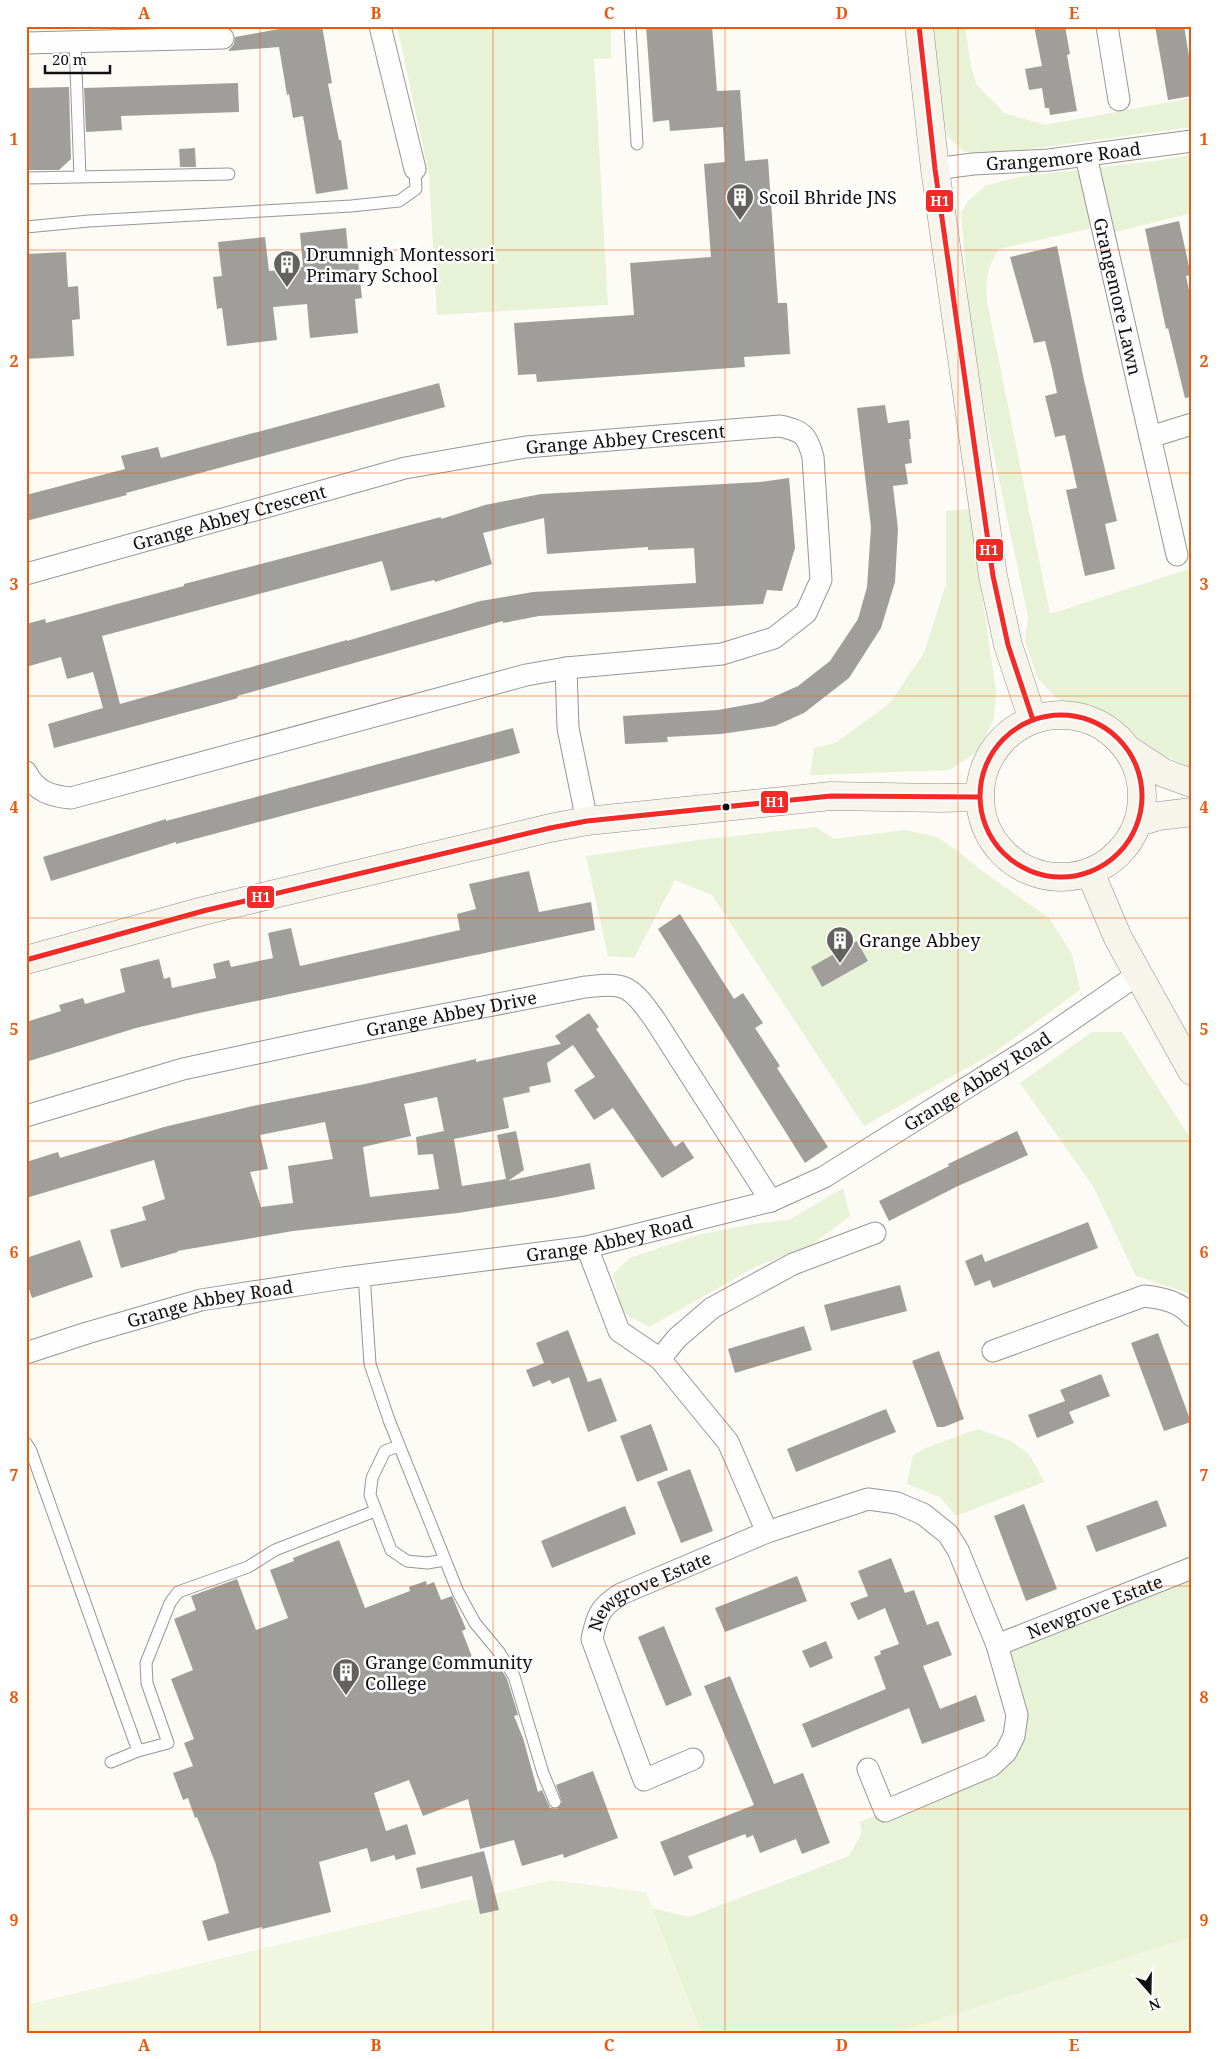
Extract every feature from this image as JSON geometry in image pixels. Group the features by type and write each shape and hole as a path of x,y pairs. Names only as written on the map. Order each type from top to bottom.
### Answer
{"main road":[{"path":"919,26 935,169 993,576 1008,645 1033,720"},
{"path":"1057,715 1082,717 1104,726 1123,742 1136,763 1142,787 1141,814 1138,822 1131,838 1113,859 1090,872 1065,877 1039,874 1015,863 997,845 984,822 980,797 982,777 989,759 1000,742 1015,729 1033,720 1057,715"},
{"path":"1127,749 1164,773 1192,782"},
{"path":"26,960 203,911 550,828 587,821 831,796 980,797"},
{"path":"1138,822 1159,816 1192,812"},
{"path":"1090,872 1118,938 1192,1071"}],"street":[{"path":"380,26 415,169"},
{"path":"1107,26 1119,100"},
{"path":"26,43 75,42 120,33 223,38"},
{"name":"Grangemore Road","path":"935,169 1086,156 1192,141"},
{"name":"Grangemore Lawn","path":"1086,156 1177,555"},
{"path":"1150,437 1192,424"},
{"name":"Grange Abbey Crescent","path":"26,574 405,468 526,446 780,426 799,431 809,442 814,457 821,580 806,613 774,638 722,654 566,668 526,675 71,798 51,796 31,782 26,772"},
{"path":"566,668 568,728 587,821"},
{"name":"Grange Abbey Road","path":"26,1353 201,1300 364,1275 587,1247 771,1201 824,1177 1038,1042 1137,975"},
{"name":"Grange Abbey Drive","path":"26,1116 183,1069 375,1028 586,987 617,985 625,988 638,999 655,1020 771,1201"},
{"path":"660,1360 677,1338 712,1308 793,1264 875,1233"},
{"path":"587,1247 620,1331 660,1360 728,1442 767,1532"},
{"path":"993,1351 1144,1296 1167,1299 1188,1311 1192,1316"},
{"name":"Newgrove Estate","path":"693,1759 644,1780 592,1639 596,1618 606,1604 621,1594 767,1532 868,1499 897,1502 923,1514 948,1534 958,1550 997,1645 1017,1715 1014,1736 1006,1752 991,1766 885,1811 868,1769"},
{"name":"Newgrove Estate","path":"997,1645 1192,1568"}],"lane":[{"path":"630,26 637,144"},
{"path":"75,42 80,177"},
{"path":"26,227 98,220 352,206 399,201 416,189 415,169"},
{"path":"26,178 229,174"},
{"path":"364,1275 370,1364 399,1446 458,1592 475,1623 499,1652 514,1676 543,1773 555,1802"},
{"path":"26,1443 31,1451 138,1750"},
{"path":"399,1446 385,1451 372,1478 370,1495 375,1511 392,1550 407,1561 427,1563 445,1560"},
{"path":"111,1762 138,1750 168,1743 147,1683 146,1663 170,1603 178,1592 248,1567 275,1550 375,1511"}],"green space":[{"path":"397,26 611,26 611,58 594,59 608,305 437,315 429,174"},
{"path":"924,26 965,26 971,66 976,84 1004,113 1045,125 1192,98 1192,127 978,156 962,150 947,136"},
{"path":"1192,155 1192,213 1103,235 1101,226 999,249 989,268 987,302 1050,614 1192,568 1192,768 1162,754 1101,713 1073,706 1055,697 1037,677 1025,640 1028,617 972,341 961,213 968,201 985,186 1018,177"},
{"path":"969,509 996,691 994,719 978,751 950,770 810,775 814,748 835,743 889,704 924,653 946,584 946,511"},
{"path":"816,827 834,839 905,830 937,837 1049,918 1072,954 1080,990 995,1052 864,1126 712,895 675,880 634,958 608,956 586,856 698,840"},
{"path":"1092,1032 1122,1032 1192,1141 1192,1294 1136,1276 1093,1186 1020,1083"},
{"path":"843,1188 850,1216 813,1244 755,1267 649,1327 622,1312 613,1274 630,1258 701,1234 754,1224 789,1220"},
{"path":"978,1429 1011,1441 1030,1455 1044,1482 956,1516 940,1497 907,1484 913,1455 926,1448"},
{"path":"1192,1581 1192,1937 897,2033 701,2033 651,1908 690,1917 849,1856 862,1833 860,1822 984,1769 1023,1712 1007,1651"},
{"path":"552,1880 646,1892 702,2033 26,2033 26,2005"},
{"path":"1192,1937 1192,2033 897,2033"}],"building":[{"path":"296,26 322,26 332,83 328,84 339,140 341,140 348,189 316,194 303,116 293,118 279,47 228,51 234,44 235,37"},
{"name":"Scoil Bhride JNS","path":"646,26 712,26 717,91 740,90 745,161 768,159 778,303 787,303 790,354 744,357 745,367 537,382 536,374 518,375 514,323 634,315 630,263 711,257 704,164 725,162 723,127 670,131 669,120 653,122"},
{"path":"1034,26 1065,26 1070,54 1067,55 1077,111 1050,115 1049,108 1045,108 1042,88 1029,90 1025,69 1042,66"},
{"path":"1155,26 1184,26 1192,74 1192,96 1168,100"},
{"path":"238,83 239,112 121,116 122,130 86,132 84,88"},
{"path":"69,87 71,159 59,170 26,170 26,88"},
{"path":"195,148 196,167 180,167 179,149"},
{"path":"1179,221 1191,275 1186,276 1192,304 1192,397 1185,398 1168,328 1166,329 1145,229"},
{"name":"Drumnigh Montessori Primary School","path":"346,228 349,262 358,261 362,298 355,299 358,333 310,338 307,304 273,307 277,340 227,346 222,308 217,309 213,277 222,276 218,242 265,237 269,271 303,267 300,233"},
{"path":"1057,246 1084,380 1117,521 1105,524 1115,569 1085,576 1066,490 1077,488 1065,435 1055,437 1045,396 1057,393 1052,369 1045,341 1034,343 1010,257"},
{"path":"66,252 68,287 78,286 80,319 72,320 74,356 26,359 26,254"},
{"path":"439,383 445,407 26,521 26,495 125,469 121,456 158,447 161,458"},
{"path":"885,405 888,423 909,420 912,463 905,464 908,484 893,486 898,529 895,582 881,628 849,678 804,713 775,726 721,734 667,737 668,742 625,744 623,716 718,710 762,702 798,686 830,661 858,619 867,587 871,527 857,408"},
{"path":"789,478 795,548 782,591 767,590 763,604 539,616 503,623 503,621 237,696 238,698 54,748 48,724 103,708 93,672 67,679 61,657 26,667 26,624 45,619 46,623 184,586 184,584 441,517 441,519 485,505 541,494 760,482","holes":["544,518 547,554 648,547 648,550 694,548 696,583 533,592 480,601 347,641 120,704 102,636 382,561 391,591 434,580 435,582 492,564 483,533"]},
{"path":"513,728 520,753 176,844 176,842 51,881 43,857 166,819 166,821"},
{"path":"529,871 539,912 591,902 595,930 199,1013 136,1028 26,1062 26,1022 61,1011 59,1005 83,998 85,1004 125,992 120,969 159,959 164,979 170,977 172,988 216,978 213,964 229,960 231,967 273,958 268,933 291,928 300,966 460,930 457,914 476,909 469,884"},
{"path":"680,914 734,999 743,993 763,1023 755,1028 780,1066 777,1068 828,1147 805,1163 658,929"},
{"name":"Grange Abbey","path":"857,941 868,961 822,987 811,967"},
{"path":"589,1013 599,1027 596,1029 675,1147 683,1141 694,1158 662,1178 613,1108 594,1120 574,1090 595,1077 573,1045 547,1063 551,1082 529,1087 530,1092 503,1098 509,1128 454,1139 462,1186 506,1179 497,1135 516,1131 524,1170 508,1181 590,1163 595,1189 458,1213 293,1231 177,1251 121,1268 110,1230 146,1220 142,1207 165,1199 154,1160 26,1198 26,1162 58,1152 60,1158 164,1127 253,1106 365,1084 476,1059 476,1062 561,1044 555,1036","holes":["437,1097 444,1131 416,1137 418,1155 433,1154 439,1189 370,1197 363,1147 411,1136 404,1104","325,1122 333,1159 288,1166 293,1203 261,1207 250,1172 268,1169 260,1135"]},
{"path":"1017,1131 1028,1155 958,1186 889,1221 879,1201 949,1166 948,1164"},
{"path":"1088,1222 1098,1248 993,1288 990,1280 975,1286 965,1261 982,1254 985,1262"},
{"path":"80,1240 93,1277 32,1298 26,1281 26,1258"},
{"path":"900,1285 907,1311 831,1331 824,1305"},
{"path":"804,1326 812,1350 735,1373 728,1349"},
{"path":"568,1330 588,1382 601,1378 617,1421 588,1432 569,1377 552,1384 550,1380 533,1387 526,1370 544,1363 536,1343"},
{"path":"1158,1333 1191,1422 1164,1431 1131,1343"},
{"path":"939,1351 964,1419 944,1427 937,1427 912,1361"},
{"path":"1101,1374 1110,1396 1069,1412 1074,1423 1037,1438 1028,1415 1065,1401 1060,1390"},
{"path":"886,1409 896,1432 796,1472 787,1449"},
{"path":"651,1424 668,1470 637,1482 620,1436"},
{"path":"690,1469 713,1531 681,1543 657,1482"},
{"path":"1157,1500 1167,1526 1096,1552 1086,1526"},
{"path":"1024,1504 1057,1589 1026,1601 994,1516"},
{"path":"625,1506 636,1534 552,1568 541,1541"},
{"name":"Grange Community College","path":"339,1540 365,1608 410,1591 409,1587 426,1581 427,1585 434,1582 441,1600 452,1596 466,1629 462,1631 476,1667 495,1659 507,1679 518,1715 514,1716 523,1738 538,1792 542,1790 550,1808 557,1809 562,1802 556,1785 593,1771 618,1838 564,1858 563,1854 522,1866 514,1840 480,1849 468,1799 423,1816 409,1780 374,1793 386,1831 407,1824 416,1854 396,1860 394,1855 371,1862 367,1848 319,1862 331,1912 208,1941 202,1921 229,1913 215,1862 197,1817 195,1818 188,1798 183,1800 173,1773 193,1766 184,1743 194,1739 171,1679 193,1670 174,1619 196,1610 191,1596 237,1579 256,1630 288,1618 270,1570 294,1561 293,1558"},
{"path":"891,1558 905,1593 914,1590 927,1625 938,1621 952,1655 923,1666 940,1709 976,1695 985,1721 922,1744 909,1708 812,1748 802,1724 886,1689 874,1657 881,1654 880,1651 899,1644 885,1608 858,1620 850,1603 868,1596 858,1571"},
{"path":"797,1576 807,1601 725,1632 715,1608"},
{"path":"664,1626 692,1695 666,1706 638,1637"},
{"path":"826,1641 833,1658 810,1668 802,1651"},
{"path":"730,1676 774,1784 803,1773 830,1843 802,1854 796,1839 760,1853 753,1835 747,1838 745,1834 688,1856 693,1868 674,1876 660,1842 754,1805 704,1686"},
{"path":"484,1851 499,1910 480,1914 472,1876 421,1889 416,1868"}],"transit line":[{"name":"H1","path":"919,26 935,169 993,576 1008,645 1033,720"},
{"name":"H1","path":"1061,715 1092,721 1118,739 1136,765 1142,796 1136,827 1118,853 1092,871 1061,877 1030,871 1004,853 986,827 980,796 986,765 1004,739 1030,721 1061,715"},
{"name":"H1","path":"26,960 203,911 550,828 587,821 831,796 980,797"}],"place":[{"name":"Scoil Bhride JNS","path":"740,221"},
{"name":"Drumnigh Montessori Primary School","path":"287,288"},
{"name":"Grange Abbey","path":"840,964"},
{"name":"Grange Community College","path":"346,1696"}]}
